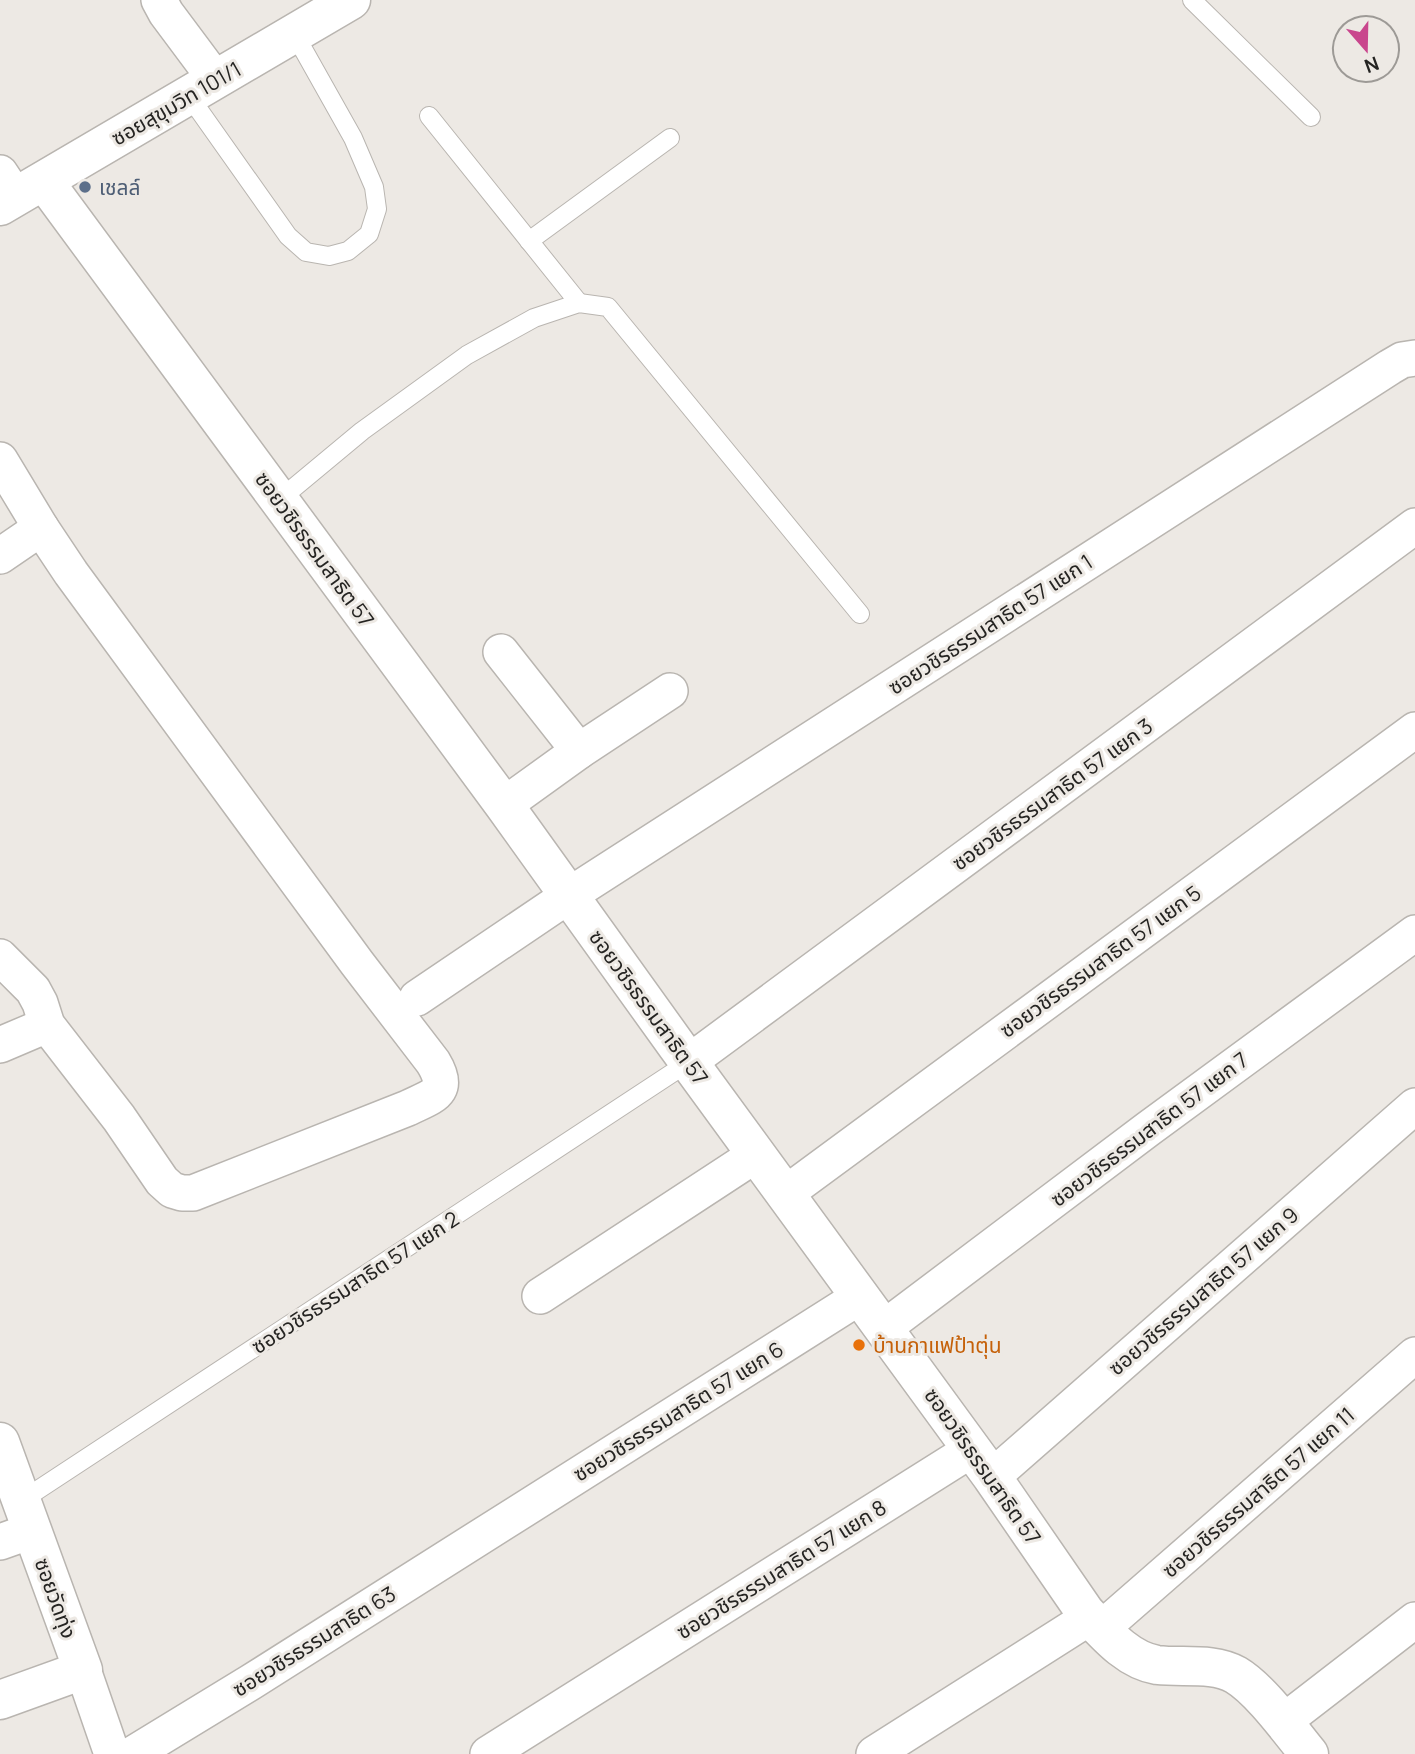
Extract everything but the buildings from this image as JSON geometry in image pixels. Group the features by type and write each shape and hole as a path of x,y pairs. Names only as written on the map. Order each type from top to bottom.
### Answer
{"street":[{"path":"159,0 203,88"},
{"name":"ซอยสุขุมวิท 101/1","path":"15,189 203,88 336,4"},
{"name":"ซอยวชิรธรรมสาธิต 57","path":"15,189 279,500 504,805 1096,1623 1123,1649 1138,1659 1156,1665 1193,1666 1234,1674 1249,1685 1283,1721 1309,1754"},
{"name":"ซอยวชิรธรรมสาธิต 57 แยก 1","path":"417,998 568,896 1390,367 1402,360 1415,358"},
{"path":"0,460 71,573 357,963 433,1062 440,1073 441,1084 435,1095 408,1108 193,1193 182,1193 172,1190 162,1181 119,1118 47,1025 33,990 6,971"},
{"name":"ซอยวชิรธรรมสาธิต 57 แยก 3","path":"689,1062 1415,526"},
{"path":"0,556 41,528"},
{"path":"501,652 579,751"},
{"path":"504,805 670,691"},
{"name":"ซอยวชิรธรรมสาธิต 57 แยก 5","path":"785,1194 1415,730"},
{"name":"ซอยวชิรธรรมสาธิต 57 แยก 7","path":"884,1328 1415,933"},
{"path":"0,1045 47,1025"},
{"name":"ซอยวชิรธรรมสาธิต 57 แยก 9","path":"982,1463 1415,1106"},
{"path":"540,1296 757,1154"},
{"name":"ซอยวชิรธรรมสาธิต 57 แยก 6","path":"495,1527 861,1296"},
{"name":"ซอยวชิรธรรมสาธิต 57 แยก 11","path":"874,1754 1096,1623 1415,1355"},
{"name":"ซอยวัดทุ่ง","path":"0,1442 17,1525 83,1670 112,1754"},
{"name":"ซอยวชิรธรรมสาธิต 57 แยก 8","path":"488,1754 592,1688 982,1463"},
{"name":"ซอยวชิรธรรมสาธิต 63","path":"133,1754 495,1527"},
{"path":"1283,1721 1415,1620"},
{"path":"0,1700 83,1670"}],"lane":[{"path":"1192,0 1311,117"},
{"path":"203,88 289,236 306,252 329,256 348,251 369,234 377,209 374,187 353,138 294,33"},
{"path":"429,116 579,303"},
{"path":"529,242 670,138"},
{"path":"279,500 362,431 467,355 534,318 579,303 608,307 860,614"},
{"name":"ซอยวชิรธรรมสาธิต 57 แยก 2","path":"17,1525 689,1062"}],"place":[{"name":"เชลล์","path":"85,187"},
{"name":"บ้านกาแฟป้าตุ่น","path":"859,1345"}]}
